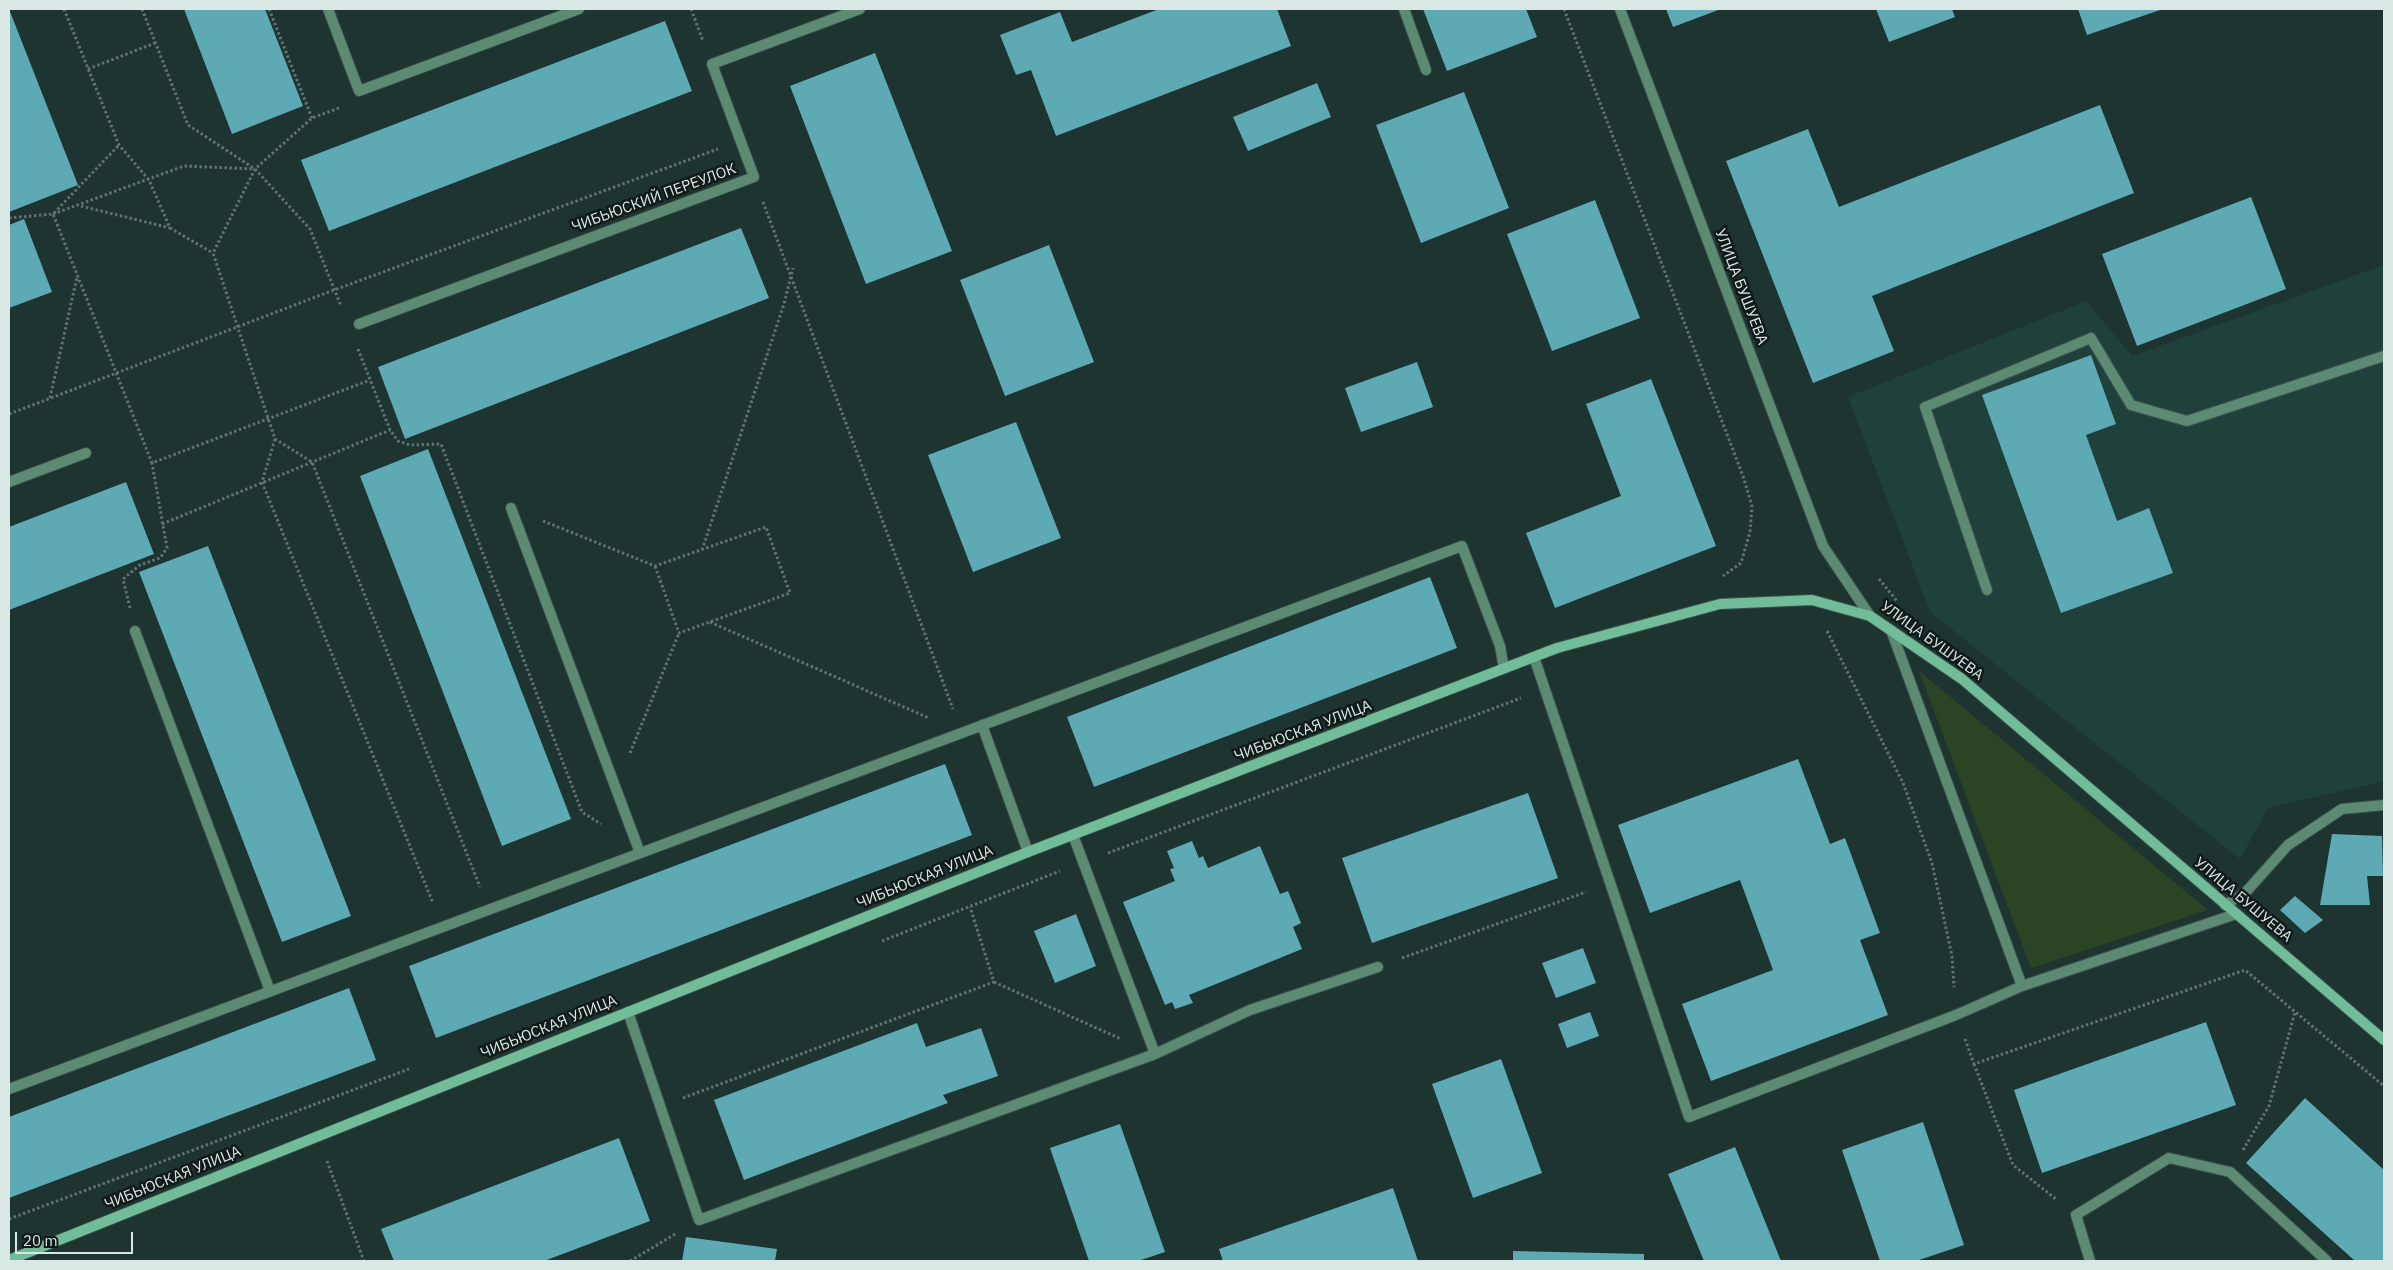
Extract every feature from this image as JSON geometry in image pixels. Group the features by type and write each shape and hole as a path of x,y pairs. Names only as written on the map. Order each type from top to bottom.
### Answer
{"street":[{"path":"328,9 359,91 579,9"},
{"path":"712,64 860,9"},
{"path":"1404,9 1426,70"},
{"name":"УЛИЦА БУШУЕВА","path":"1620,9 1822,546 1870,616 1962,679 2384,1040"},
{"name":"ЧИБЬЮСКИЙ ПЕРЕУЛОК","path":"359,324 754,177 712,64"},
{"path":"1987,590 1925,407 2091,338 2131,405 2187,421 2384,356"},
{"path":"9,482 86,453"},
{"path":"511,508 640,853"},
{"path":"9,1088 1462,546 1500,646 1504,668"},
{"name":"ЧИБЬЮСКАЯ УЛИЦА","path":"9,1260 1028,852 1557,648 1720,604 1812,600 1870,616"},
{"path":"135,630 270,991"},
{"path":"1891,630 2022,986"},
{"path":"1534,657 1689,1117 1956,1015 2022,986 2236,914"},
{"path":"982,725 1028,852"},
{"path":"2225,905 2245,894 2288,845 2342,809 2384,805"},
{"path":"1073,835 1155,1054"},
{"path":"628,1012 699,1220 1155,1054 1250,1010 1378,967"},
{"path":"2090,1261 2076,1215 2169,1158 2230,1172 2327,1261"}],"path":[{"path":"64,9 119,145 149,180 170,228"},
{"path":"142,9 188,125 255,169 310,229 344,314"},
{"path":"269,9 312,118"},
{"path":"691,9 712,64"},
{"path":"1564,9 1743,476 1752,506 1750,532 1741,563 1717,579"},
{"path":"88,69 155,43"},
{"path":"9,414 334,290 740,140"},
{"path":"53,214 119,145"},
{"path":"9,218 53,214 80,206 184,166 255,169"},
{"path":"213,254 255,169"},
{"path":"754,177 962,732"},
{"path":"80,206 170,228 213,254 275,439 262,482 442,927"},
{"path":"53,214 152,463 167,548 160,558 140,565 123,579 135,630"},
{"path":"702,550 792,277 793,268"},
{"path":"50,398 78,276"},
{"path":"357,348 390,430 398,441 410,445 441,444 582,812 602,824 679,633 655,566"},
{"path":"152,463 370,380"},
{"path":"162,524 390,430"},
{"path":"275,439 312,462 489,909"},
{"path":"511,508 655,566 766,527 790,593 679,633"},
{"path":"709,622 962,732"},
{"path":"1378,967 1610,883"},
{"path":"970,907 994,982"},
{"path":"661,1106 994,982 1155,1054"},
{"path":"2230,1172 2269,1106 2296,1012"},
{"path":"1974,1064 2013,1165 2076,1215"},
{"path":"326,1159 364,1261"},
{"path":"630,1261 699,1220"}],"shaded area":[{"path":"2384,265 2384,781 2268,808 2240,859 1930,612 1848,397 2086,301 2132,356"}],"green space":[{"path":"1919,671 2208,910 2031,968"}],"building":[{"path":"9,9 78,185 9,212"},
{"path":"184,9 265,9 303,106 232,134"},
{"path":"1159,9 1277,9 1291,46 1056,136 1031,70 1016,75 1000,35 1060,12 1072,42"},
{"path":"1423,9 1526,9 1537,37 1447,71"},
{"path":"1666,9 1721,9 1673,27"},
{"path":"1876,9 1952,9 1955,17 1889,42"},
{"path":"2078,9 2163,9 2087,35"},
{"path":"665,21 692,91 329,231 301,160"},
{"path":"875,53 952,251 866,284 790,86"},
{"path":"1317,83 1331,117 1248,151 1233,117"},
{"path":"1464,92 1509,208 1421,243 1376,125"},
{"path":"2100,105 2134,193 1872,296 1894,351 1813,383 1726,161 1808,129 1839,207"},
{"path":"2251,197 2286,289 2137,346 2102,254"},
{"path":"1595,200 1640,318 1552,351 1507,234"},
{"path":"24,219 52,292 9,308 9,225"},
{"path":"741,228 769,298 405,439 378,367"},
{"path":"1049,245 1094,362 1005,396 960,280"},
{"path":"2091,355 2116,424 2086,435 2117,521 2149,508 2173,573 2061,613 1982,395"},
{"path":"1417,362 1433,407 1361,432 1345,388"},
{"path":"1651,379 1716,546 1555,608 1526,533 1621,496 1586,404"},
{"path":"1016,422 1061,538 973,572 928,455"},
{"path":"428,449 571,819 502,846 360,476"},
{"path":"126,482 154,554 9,610 9,527"},
{"path":"208,546 351,916 282,942 139,572"},
{"path":"1430,577 1457,648 1094,787 1067,717"},
{"path":"1798,759 1830,844 1845,838 1880,933 1860,940 1888,1015 1711,1081 1682,1004 1773,970 1740,880 1650,913 1618,825"},
{"path":"945,764 972,835 436,1038 409,966"},
{"path":"1528,793 1558,878 1372,943 1342,858"},
{"path":"2332,834 2382,836 2383,876 2367,876 2370,905 2320,905"},
{"path":"1192,841 1199,858 1203,856 1208,868 1260,846 1280,894 1288,891 1301,923 1293,927 1302,949 1189,995 1193,1003 1175,1009 1172,1002 1165,1005 1123,902 1175,881 1170,869 1174,868 1167,851"},
{"path":"2295,896 2323,920 2305,933 2280,910"},
{"path":"1076,914 1096,966 1055,983 1034,931"},
{"path":"1583,948 1596,983 1556,998 1542,963"},
{"path":"349,988 376,1060 9,1198 9,1117"},
{"path":"1590,1012 1599,1036 1567,1048 1558,1024"},
{"path":"2206,1022 2236,1105 2042,1173 2014,1090"},
{"path":"917,1023 926,1047 981,1028 998,1076 943,1095 948,1103 744,1180 714,1100"},
{"path":"1501,1059 1542,1173 1473,1198 1432,1084"},
{"path":"2305,1098 2384,1170 2384,1261 2355,1261 2246,1163"},
{"path":"1923,1122 1964,1245 1916,1261 1880,1261 1842,1150"},
{"path":"1120,1124 1165,1252 1138,1261 1089,1261 1050,1148"},
{"path":"619,1138 650,1221 544,1261 394,1261 381,1229"},
{"path":"1735,1147 1781,1261 1704,1261 1668,1174"},
{"path":"1393,1188 1418,1261 1223,1261 1219,1249"},
{"path":"686,1237 777,1249 775,1261 682,1261"},
{"path":"1513,1251 1644,1254 1644,1261 1513,1261"}]}
